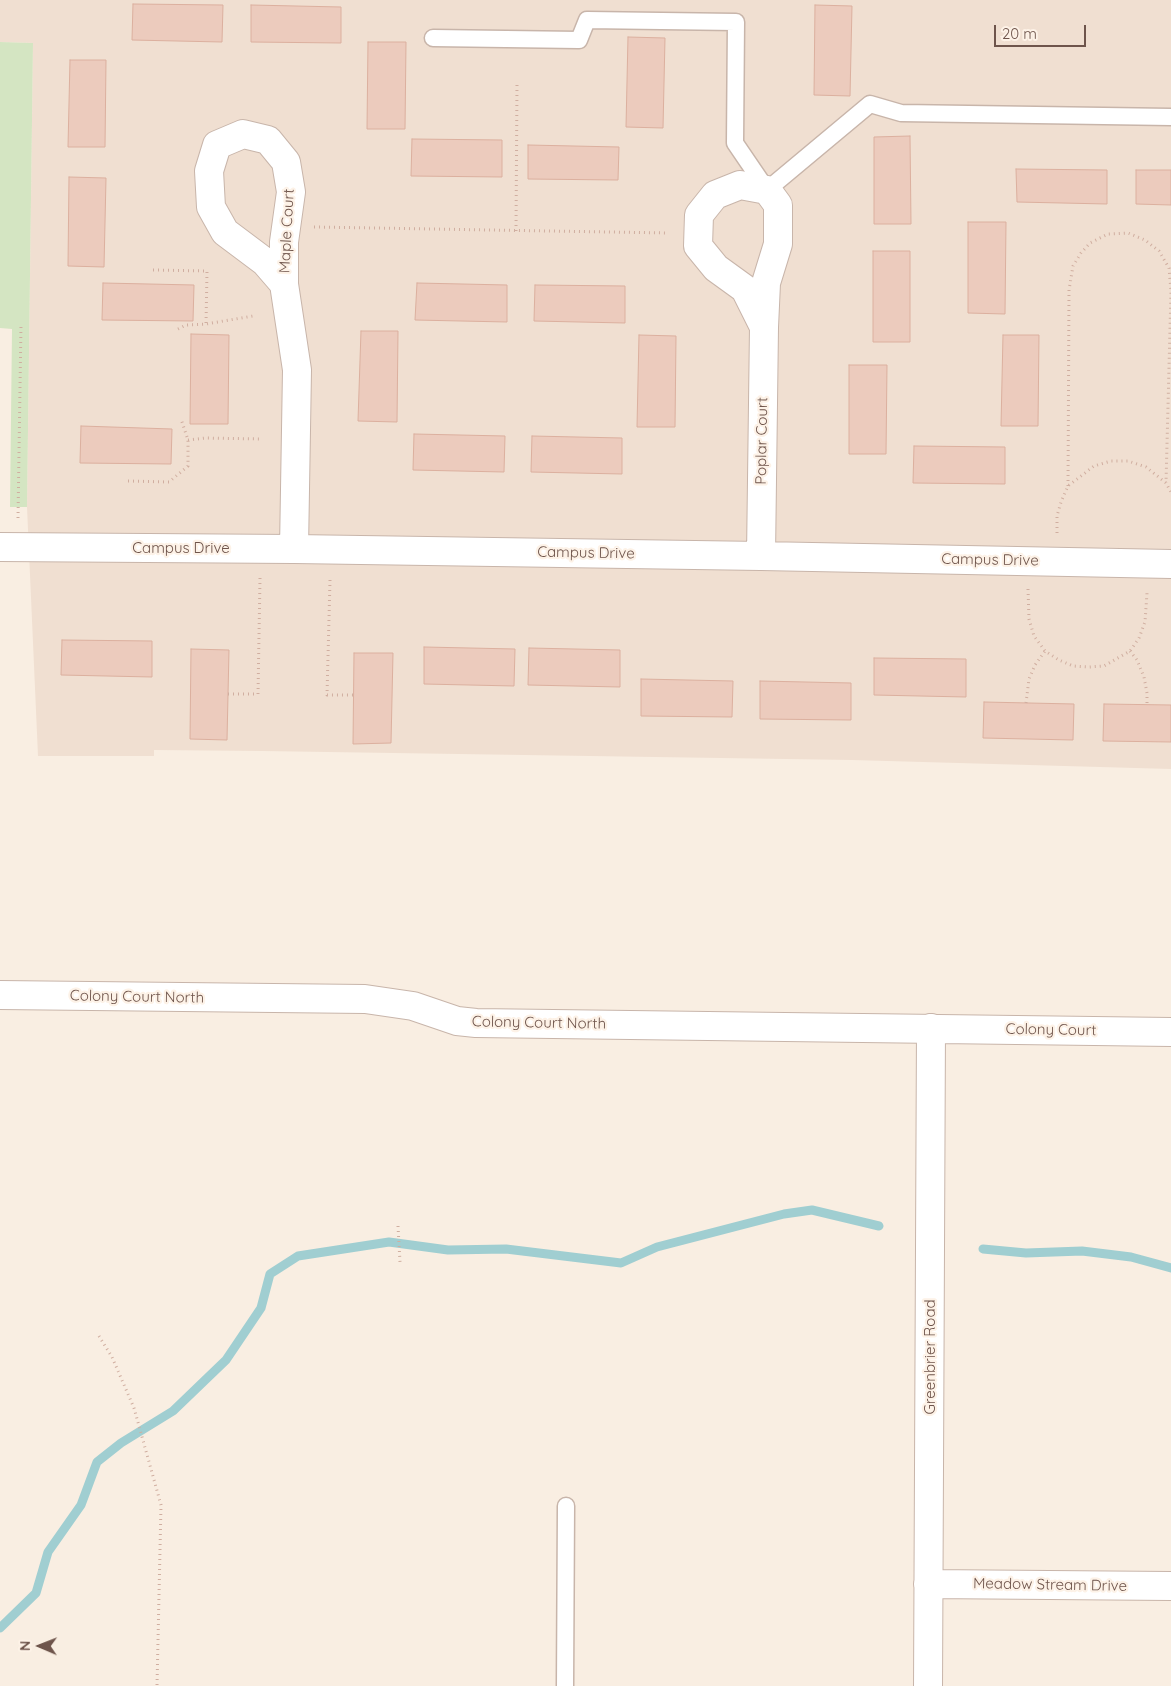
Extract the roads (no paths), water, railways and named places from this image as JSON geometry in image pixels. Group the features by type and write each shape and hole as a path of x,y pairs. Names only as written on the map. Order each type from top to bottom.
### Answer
{"street":[{"name":"Maple Court","path":"284,284 265,262 224,232 211,206 209,171 217,145 243,134 268,140 286,162 291,192 284,242 284,284 298,370 294,549"},
{"name":"Poplar Court","path":"761,556 766,283 778,244 778,206 767,190 740,186 715,195 699,215 698,246 716,268 745,289 764,327"},
{"name":"Campus Drive","path":"0,547 294,549 1171,564"},
{"name":"Colony Court North","path":"0,995 365,999 413,1006 457,1021 476,1023 931,1028"},
{"name":"Colony Court","path":"931,1028 1171,1032"},
{"name":"Greenbrier Road","path":"928,1686 931,1028"},
{"name":"Meadow Stream Drive","path":"928,1584 1171,1586"}],"lane":[{"path":"433,38 579,40 587,20 736,22 735,143 767,190 870,104 902,113 1171,117"},
{"path":"565,1686 566,1506"}],"waterway":[{"path":"0,1628 36,1593 48,1552 81,1505 97,1462 121,1443 173,1411 226,1360 261,1308 270,1274 298,1256 389,1242 448,1250 506,1249 621,1263 657,1247 784,1214 812,1210 879,1226"},
{"path":"983,1249 1026,1253 1082,1251 1131,1257 1171,1268"}]}
